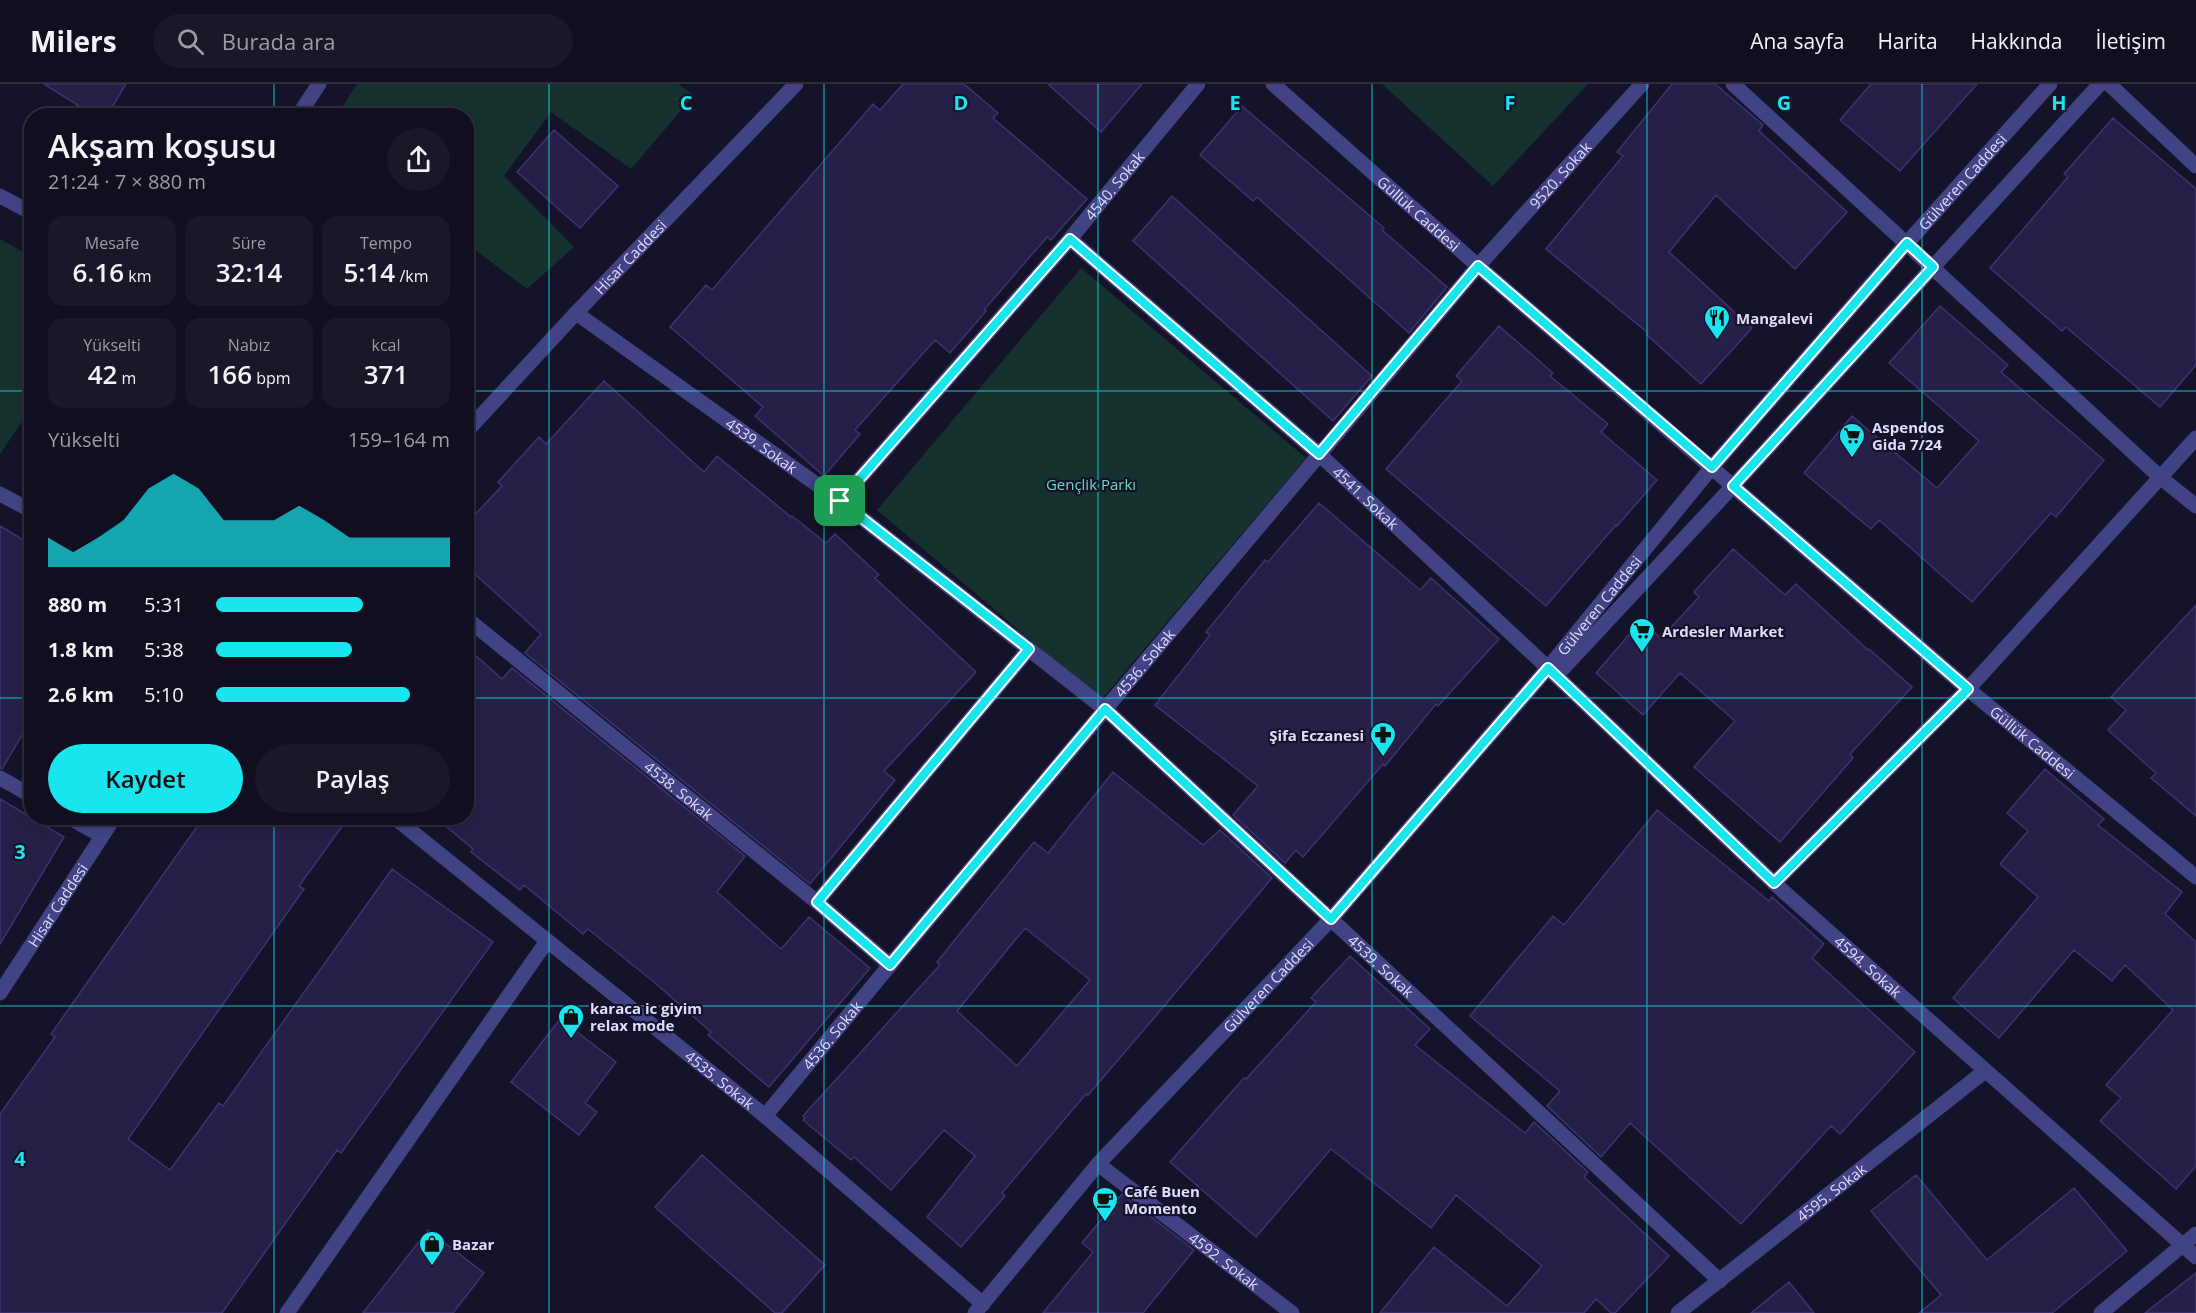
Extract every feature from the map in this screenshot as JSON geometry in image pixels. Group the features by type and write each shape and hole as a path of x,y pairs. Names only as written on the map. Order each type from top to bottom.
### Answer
{"street":[{"path":"303,108 319,84"},
{"name":"Hisar Caddesi","path":"474,423 576,313 796,84"},
{"name":"4540. Sokak","path":"840,501 1070,239 1198,84"},
{"name":"Güllük Caddesi","path":"1273,84 1478,266 1968,689 2196,877"},
{"name":"9520. Sokak","path":"1478,266 1642,84"},
{"path":"1733,84 2160,478 2196,506"},
{"name":"Gülveren Caddesi","path":"1552,672 1712,467 1907,243 2050,84"},
{"name":"Gülveren Caddesi","path":"979,1308 1098,1164 1331,919 1552,672 1733,486 2100,84"},
{"path":"2109,84 2196,166"},
{"path":"0,196 24,209"},
{"name":"4541. Sokak","path":"1070,239 1319,454 1552,672"},
{"name":"4536. Sokak","path":"765,1116 1478,266"},
{"name":"4539. Sokak","path":"576,313 840,501 1105,709 1720,1281"},
{"path":"1774,883 1968,689 2196,438"},
{"path":"0,494 24,507"},
{"name":"4538. Sokak","path":"474,624 817,902 890,965"},
{"path":"817,902 1029,649"},
{"name":"4594. Sokak","path":"1552,672 1774,883 2196,1257"},
{"path":"0,778 24,791"},
{"path":"82,825 102,836"},
{"name":"Hisar Caddesi","path":"0,993 109,825"},
{"name":"4535. Sokak","path":"404,825 765,1116 979,1308"},
{"path":"287,1313 547,940"},
{"name":"4595. Sokak","path":"1678,1313 1985,1071"},
{"name":"4592. Sokak","path":"1098,1164 1292,1313"},
{"path":"2101,1313 2196,1234"}],"green space":[{"path":"357,84 678,84 694,95 631,169 551,112 504,176 574,247 527,289 474,249 474,108 342,108"},
{"path":"1382,84 1588,84 1493,186"},
{"path":"0,239 24,252 24,418 0,454"},
{"name":"Gençlik Parkı","path":"1081,268 1306,458 1101,700 877,510"}],"building":[{"path":"44,84 126,84 112,108 82,108"},
{"path":"903,84 964,84 998,113 993,118 1087,199 1051,240 1047,237 950,353 935,340 855,430 860,434 824,476 755,416 763,407 670,327 706,285 712,290 873,104 880,110"},
{"path":"1048,84 1142,84 1101,132"},
{"path":"1672,84 1715,84 1763,125 1759,131 1847,212 1795,269 1716,195 1669,252 1752,328 1701,384 1647,335 1648,333 1546,249 1623,156 1617,152"},
{"path":"1871,84 1977,84 1900,171 1840,120"},
{"path":"1242,106 1384,228 1382,230 1447,287 1409,333 1257,197 1253,201 1200,155"},
{"path":"2113,118 2196,189 2196,365 2160,407 2066,327 2062,331 1990,268 2068,177 2064,174"},
{"path":"554,130 618,186 580,228 517,172"},
{"path":"1172,196 1372,376 1333,421 1133,241"},
{"path":"1940,306 2008,365 2001,372 2104,460 2056,517 2051,513 1972,602 1879,520 1871,529 1804,473 1852,416 1937,488 1979,441 1889,363"},
{"path":"1499,326 1553,373 1550,376 1608,424 1601,432 1657,480 1546,606 1386,469 1462,381 1456,376"},
{"path":"604,381 704,472 717,456 826,543 835,534 879,575 875,578 976,672 884,771 895,780 810,884 525,653 541,634 474,573 474,516 502,486 498,482 539,437 546,444"},
{"path":"1319,503 1420,590 1431,578 1499,639 1438,706 1436,704 1385,766 1383,764 1303,857 1296,850 1285,863 1233,815 1258,786 1155,705 1210,635 1206,632 1265,560 1268,562"},
{"path":"0,526 24,540 24,732 2,769 0,768"},
{"path":"1733,549 1785,595 1796,584 1912,687 1850,754 1853,758 1780,842 1694,767 1735,721 1680,673 1643,715 1596,673 1641,621 1661,638 1699,597 1694,592"},
{"path":"2196,605 2196,816 2151,778 2156,773 2108,730 2126,710 2111,697"},
{"path":"474,654 502,679 512,668 745,856 717,892 781,949 809,917 870,968 769,1087 708,1035 711,1032 654,982 588,929 583,934 524,885 520,890 471,852 473,849 444,825 474,825"},
{"path":"2045,769 2104,819 2098,825 2182,892 2165,914 2196,942 2196,1166 2176,1189 2100,1121 2121,1098 2106,1085 2173,1010 2125,965 2112,981 2074,950 1999,1038 1953,998 2038,897 2000,864 2028,831 2007,813"},
{"path":"1113,772 1203,845 1220,830 1272,878 1002,1193 1005,1196 961,1247 927,1217 975,1156 944,1130 891,1190 854,1157 851,1160 803,1120 805,1118 803,1116 940,965 937,962 1034,842 1048,853","holes":["1025,928 1090,980 1017,1066 957,1011"]},
{"path":"0,799 24,813 24,825 44,825 64,837 0,944"},
{"path":"1657,810 1769,901 1772,897 1824,944 1812,958 1915,1052 1840,1134 1831,1126 1741,1224 1630,1123 1601,1157 1547,1106 1560,1091 1470,1016 1553,916 1564,925"},
{"path":"198,825 343,825 299,886 304,889 128,1139 170,1170 219,1103 223,1106 392,869 493,942 341,1153 337,1150 222,1313 0,1313 0,1114 55,1037 51,1034"},
{"path":"1350,956 1430,1029 1415,1045 1525,1133 1534,1122 1588,1172 1584,1177 1669,1256 1615,1313 1611,1313 1596,1299 1584,1313 1380,1313 1434,1247 1507,1306 1542,1266 1456,1195 1431,1228 1331,1149 1256,1237 1170,1162 1244,1078 1246,1079 1316,1002 1311,998"},
{"path":"560,1019 616,1062 585,1103 597,1112 579,1135 511,1082"},
{"path":"702,1155 825,1265 782,1313 775,1313 655,1207"},
{"path":"1916,1175 1987,1260 2074,1188 2127,1251 2052,1313 1919,1313 1941,1295 1871,1211"},
{"path":"1122,1194 1194,1250 1143,1313 1043,1313 1093,1252 1082,1243"},
{"path":"428,1230 484,1273 453,1313 363,1313"},
{"path":"2196,1273 2196,1313 2145,1313"},
{"path":"1789,1282 1814,1313 1751,1313"}],"place":[{"name":"Mangalevi","path":"1717,341"},
{"name":"Aspendos Gida 7/24","path":"1852,459"},
{"name":"Ardesler Market","path":"1642,654"},
{"name":"Şifa Eczanesi","path":"1383,758"},
{"name":"karaca ic giyim relax mode","path":"571,1040"},
{"name":"Café Buen Momento","path":"1105,1223"},
{"name":"Bazar","path":"432,1267"}],"route":[{"path":"1070,239 1319,454 1478,266 1712,467 1907,243 1933,267 1733,486 1968,689 1774,883 1548,668 1331,919 1105,709 890,965 817,902 1029,649 840,501 1070,239"}]}
